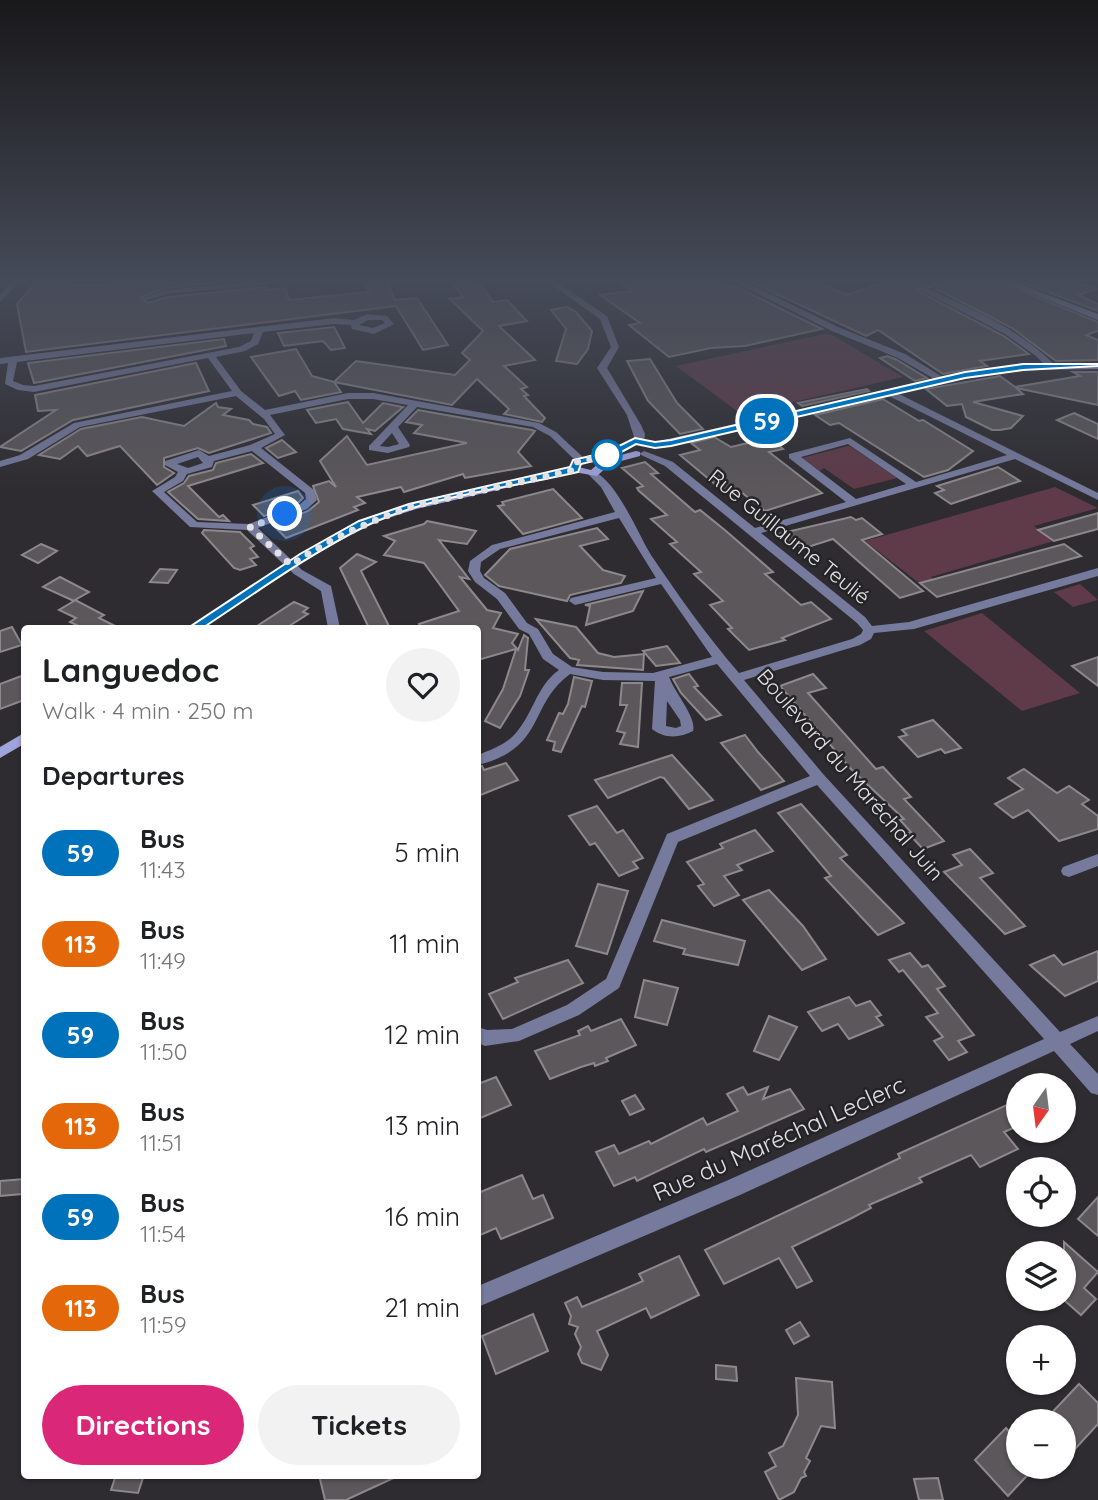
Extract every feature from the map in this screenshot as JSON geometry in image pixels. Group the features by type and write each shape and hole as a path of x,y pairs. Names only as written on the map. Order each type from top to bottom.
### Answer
{"main road":[{"path":"199,625 291,565 363,523 401,510 941,379 1051,366 1098,366"},
{"path":"635,452 640,440 656,447"},
{"path":"0,753 21,739"}],"street":[{"path":"0,361 79,352"},
{"path":"13,360 8,382 21,388 34,389 224,352"},
{"path":"611,352 602,368 639,427 640,440"},
{"path":"896,352 941,379"},
{"path":"1034,352 1051,366"},
{"path":"207,460 254,447 280,435 265,413 253,408 237,393 211,356"},
{"path":"888,391 1098,497"},
{"path":"0,464 24,457 77,425 237,393"},
{"name":"Boulevard du Maréchal Juin","path":"265,413 359,394 536,425 553,434 605,485 663,580 720,659 819,778 875,836 1056,1043 1098,1087"},
{"path":"393,427 415,403"},
{"path":"853,502 793,456 850,441 914,485"},
{"path":"184,471 179,479 157,491 194,525 250,527 303,507 312,500 310,492 254,447"},
{"name":"Rue Guillaume Teulié","path":"656,447 669,464 861,620 869,631 867,636 856,642 736,678"},
{"name":"Rue Guillaume Teulié","path":"635,452 669,464"},
{"path":"199,453 207,460 208,465 184,471 178,471 169,463 199,453"},
{"path":"754,531 1016,456"},
{"path":"621,514 496,547 477,561 474,571 501,596 523,626 534,632 548,656 568,670 603,676 662,675 720,659"},
{"path":"250,527 291,565 327,589 333,625"},
{"path":"869,631 910,626 1098,572"},
{"path":"575,601 663,580"},
{"path":"481,759 516,744 528,730 553,678 568,670"},
{"path":"481,1036 485,1038 513,1036 573,1010 613,983 672,838 819,778"},
{"path":"1069,871 1098,860"},
{"name":"Rue du Maréchal Leclerc","path":"481,1296 733,1188 1098,1023"}],"shaded area":[{"path":"741,352 861,352 903,377 741,414 676,366"},
{"path":"850,446 897,478 854,489 824,468 820,471 802,458"},
{"path":"1055,487 1098,508 1034,526 1054,541 931,577 948,594 937,597 865,541"},
{"path":"1080,584 1098,600 1073,607 1054,592"},
{"path":"982,613 1080,693 1022,711 924,631"}],"building":[{"path":"118,352 195,352 34,383 28,363"},
{"path":"298,352 312,376 334,382 341,392 301,400 295,391 279,396 251,357"},
{"path":"463,352 527,352 535,360 504,366 527,387 521,389 528,395 524,396 545,418 542,422 504,414 509,409 477,379 452,405 334,382 356,361 455,375 470,360"},
{"path":"559,352 586,352 577,364 556,361"},
{"path":"663,352 692,352 669,357"},
{"path":"910,352 1029,354 980,361 987,366 943,374"},
{"path":"1044,352 1098,352 1098,360 1056,361"},
{"path":"887,356 927,378 915,381 880,358"},
{"path":"650,359 677,403 703,429 680,434 648,401 627,361"},
{"path":"196,363 209,391 73,420 21,451 0,447 56,410 38,411 35,395"},
{"path":"1073,372 1098,372 1098,405 1016,388 1023,394 973,402 1023,416 1011,428 1000,430 992,430 966,417 962,404 947,406 926,389 1000,376 1015,387 1080,376"},
{"path":"867,389 869,391 802,406 798,403"},
{"path":"883,399 973,451 948,470 924,477 839,423 830,425 815,415"},
{"path":"348,402 363,423 383,403 403,407 375,431 367,429 371,434 343,429 336,419 316,423 307,410"},
{"path":"216,403 218,407 231,409 223,415 249,420 253,424 267,427 271,433 209,453 198,448 164,458 164,467 174,473 157,485 120,446 87,456 78,446 60,459 39,455 81,429 142,417 184,426"},
{"path":"418,410 535,431 518,452 531,466 465,478 463,474 404,492 401,487 357,497 365,503 354,507 358,510 286,538 273,525 308,511 319,502 313,486 329,481 336,487 320,461 347,436 367,465 467,443 414,433 422,425 406,422"},
{"path":"1074,413 1098,424 1098,439 1057,420"},
{"path":"714,437 731,447 769,438 783,449 769,452 822,493 765,511 736,488 723,491 680,455 700,450 691,443"},
{"path":"282,440 296,452 278,458 266,448"},
{"path":"251,454 263,463 188,486 219,517 223,515 229,521 198,519 168,492 184,483 189,476 213,470 216,463"},
{"path":"645,462 658,473 651,474 695,512 700,510 773,572 765,574 801,605 811,602 831,619 782,638 785,640 749,650 728,629 732,628 710,605 723,601 694,574 701,572 670,544 677,542 651,519 667,515 639,491 637,488 643,486 622,468"},
{"path":"998,467 1020,481 951,504 935,493 944,490 937,486"},
{"path":"553,489 582,518 523,534 498,506 504,505 502,502"},
{"path":"298,491 303,498 298,503 264,516 253,505"},
{"path":"1098,513 1098,529 1054,541 1038,530"},
{"path":"851,517 856,520 862,518 882,534 862,540 923,591 900,598 833,539 805,548 801,545 793,547 778,534"},
{"path":"427,521 476,531 467,544 439,540 469,579 460,577 487,610 501,613 493,628 518,634 512,643 518,650 524,635 528,638 525,670 529,670 520,696 500,728 485,721 503,689 516,649 481,659 481,625 419,625 459,611 424,563 384,555 395,541 384,536"},
{"path":"597,528 608,539 580,546 603,570 625,576 621,583 570,595 567,601 499,586 485,575 510,549"},
{"path":"204,530 240,532 254,546 250,548 258,557 250,559 256,565 240,570 234,568 202,533"},
{"path":"41,544 57,551 38,563 22,555"},
{"path":"1064,544 1081,556 937,597 920,583"},
{"path":"357,554 376,562 361,571 388,625 368,625 340,568"},
{"path":"160,569 177,570 168,583 150,582"},
{"path":"60,577 89,592 75,600 104,615 99,618 113,625 76,625 70,622 76,618 59,610 74,601 43,587"},
{"path":"643,591 633,611 586,625 590,606 585,605"},
{"path":"294,602 308,608 303,612 308,614 291,625 259,625"},
{"path":"536,619 576,627 598,653 614,657 644,654 643,670 577,665 579,660 570,658"},
{"path":"12,627 21,645 0,652 0,631"},
{"path":"667,646 680,663 656,666 643,651"},
{"path":"1098,657 1098,686 1072,666"},
{"path":"689,674 698,686 694,687 721,715 706,720 681,693 673,679"},
{"path":"813,674 826,688 808,693 876,769 883,767 911,797 904,799 944,841 923,849 900,820 904,819 851,769 780,686"},
{"path":"21,676 21,701 0,709 0,684"},
{"path":"574,677 592,681 585,707 582,706 561,752 553,750 555,742 547,740 559,713 563,714 568,704"},
{"path":"622,683 642,683 638,747 620,744 625,733 617,731 627,705 620,705"},
{"path":"933,720 961,748 945,753 941,749 918,757 899,737 907,735 902,730"},
{"path":"745,735 784,781 761,790 721,743"},
{"path":"672,755 713,800 689,809 664,778 660,777 608,798 595,780"},
{"path":"506,763 518,780 481,795 481,766 484,770"},
{"path":"1024,769 1057,793 1069,786 1089,800 1082,804 1098,816 1098,829 1059,841 1028,810 1013,818 995,804 1023,789 1008,778"},
{"path":"801,804 847,855 840,858 904,923 878,935 825,878 831,876 778,813"},
{"path":"597,806 617,833 623,830 643,858 633,862 638,868 619,876 595,843 590,845 569,816"},
{"path":"755,830 773,851 737,865 742,870 724,876 739,895 714,906 698,886 704,884 687,862 723,848 720,844"},
{"path":"970,849 993,873 980,878 1025,926 1005,934 944,872 962,865 953,855"},
{"path":"598,884 628,891 607,954 576,946"},
{"path":"769,890 803,926 826,959 802,970 743,900"},
{"path":"662,920 745,941 738,965 683,954 685,949 654,941"},
{"path":"1098,951 1098,981 1065,996 1030,965 1054,955 1063,965"},
{"path":"910,953 922,967 928,965 945,986 937,989 974,1035 958,1041 967,1052 949,1060 934,1041 943,1037 926,1017 938,1013 903,970 899,972 889,960"},
{"path":"568,960 583,983 503,1019 489,994 518,982 515,978"},
{"path":"644,980 678,988 667,1025 635,1017"},
{"path":"849,997 856,1006 870,1001 881,1015 876,1017 883,1025 849,1039 838,1024 822,1031 808,1012"},
{"path":"769,1016 797,1027 779,1060 754,1051"},
{"path":"621,1019 636,1045 606,1058 608,1061 581,1067 550,1079 535,1051 580,1035 578,1031 588,1026 591,1031"},
{"path":"496,1077 511,1105 481,1118 481,1083"},
{"path":"743,1087 748,1095 768,1087 763,1099 790,1089 804,1109 706,1152 704,1149 637,1181 635,1177 614,1186 596,1152 614,1145 619,1154 649,1141 651,1144 703,1118 707,1125 738,1111 727,1094"},
{"path":"635,1095 644,1109 630,1115 622,1101"},
{"path":"1006,1105 1006,1143 1013,1143 1018,1149 980,1167 971,1155 919,1178 922,1182 869,1205 871,1208 792,1247 812,1281 797,1288 779,1258 724,1284 705,1250 900,1158 898,1154"},
{"path":"522,1175 533,1199 543,1195 553,1218 501,1239 496,1228 481,1235 481,1192"},
{"path":"21,1179 21,1194 0,1196 0,1181"},
{"path":"1098,1197 1098,1236 1078,1219"},
{"path":"1076,1253 1098,1272 1084,1288 1096,1299 1081,1315 1076,1311"},
{"path":"679,1256 699,1295 651,1318 646,1308 597,1331 608,1355 601,1370 582,1363 578,1354 581,1347 575,1334 578,1327 569,1324 571,1316 565,1303 577,1297 582,1307 643,1281 639,1274"},
{"path":"533,1314 548,1351 496,1374 482,1336"},
{"path":"800,1322 809,1336 794,1344 786,1330"},
{"path":"716,1365 736,1367 737,1381 716,1379"},
{"path":"796,1378 832,1382 835,1428 821,1426 806,1458 810,1461 804,1472 806,1476 801,1478 794,1492 779,1500 765,1472 776,1466 769,1453 783,1446 798,1415"},
{"path":"1079,1384 1098,1403 1098,1424 1076,1448 1076,1409 1055,1409 1069,1395 1076,1395"},
{"path":"1006,1428 1006,1479 1024,1479 1008,1496 975,1460"},
{"path":"938,1478 943,1500 919,1500 914,1479"},
{"path":"115,1479 143,1479 138,1493 111,1490"},
{"path":"320,1479 391,1479 346,1500 325,1500"}],"bus line":[{"name":"59","path":"199,625 304,556 363,523 413,506 574,470 574,464 581,460 610,454 635,441 655,445 671,443 965,375 1023,367 1098,366"}],"route":[{"path":"285,514 250,527 291,565 363,523 388,514 574,470 574,464 581,460 610,454 607,455"}]}
